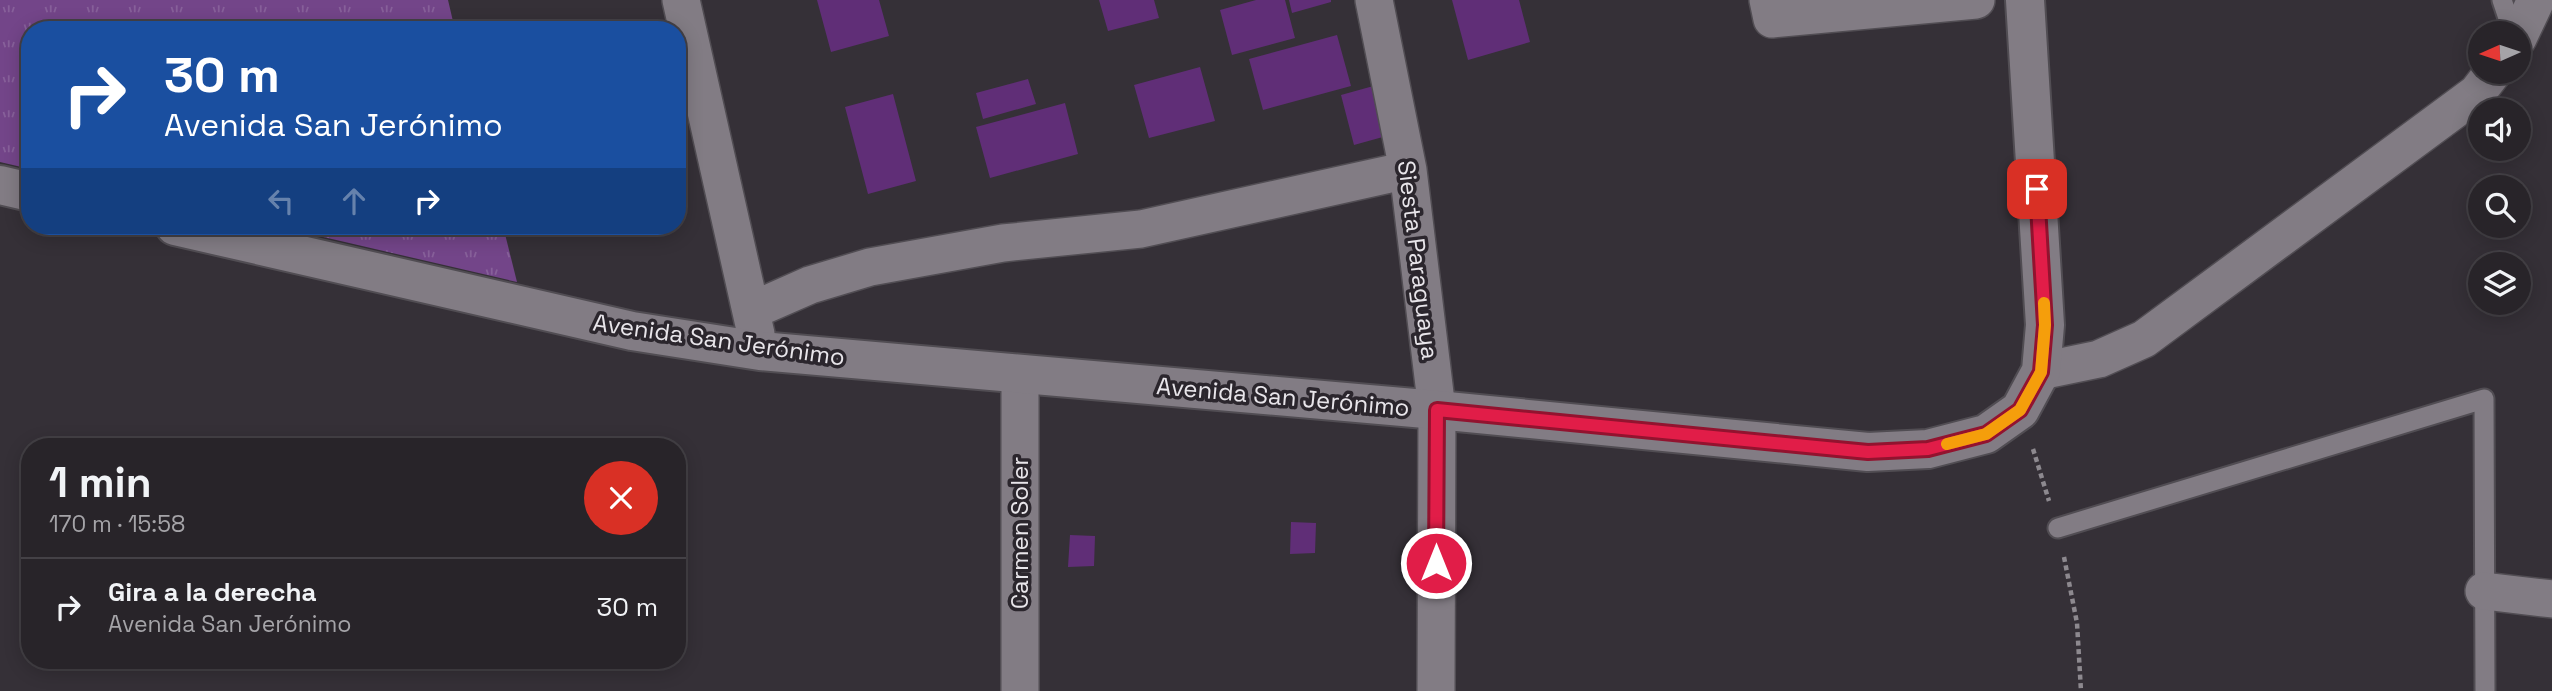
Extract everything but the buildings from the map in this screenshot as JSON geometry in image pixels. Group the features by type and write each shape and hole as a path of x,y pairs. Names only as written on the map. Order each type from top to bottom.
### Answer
{"street":[{"path":"681,0 686,21"},
{"name":"Siesta Paraguaya","path":"1374,0 1408,170 1437,410 1436,691"},
{"path":"1768,0 1772,19 1976,0"},
{"name":"Avenida San Jerónimo","path":"214,235 632,331 760,351 1437,410 1868,452 1928,449 1986,434 2020,410 2041,372 2045,325 2025,0"},
{"path":"2526,21 2536,0"},
{"path":"686,22 760,351"},
{"path":"2041,372 2099,359 2144,339 2477,93 2484,84"},
{"path":"751,310 810,285 870,267 1003,243 1141,229 1408,170"},
{"path":"0,185 21,190"},
{"name":"Carmen Soler","path":"1020,374 1020,691"},
{"path":"2484,591 2552,599"}],"lane":[{"path":"2502,0 2509,21"},
{"path":"2058,528 2484,399 2485,691"}],"green space":[{"path":"0,0 448,0 453,21 21,21 21,167 0,162"},
{"path":"315,235 505,235 517,282"}],"slow traffic":[{"path":"1947,444 1986,434 2020,410 2041,372 2044,303"}],"route":[{"path":"1436,563 1437,410 1868,452 1928,449 1986,434 2020,410 2041,372 2045,325 2037,189"}]}
